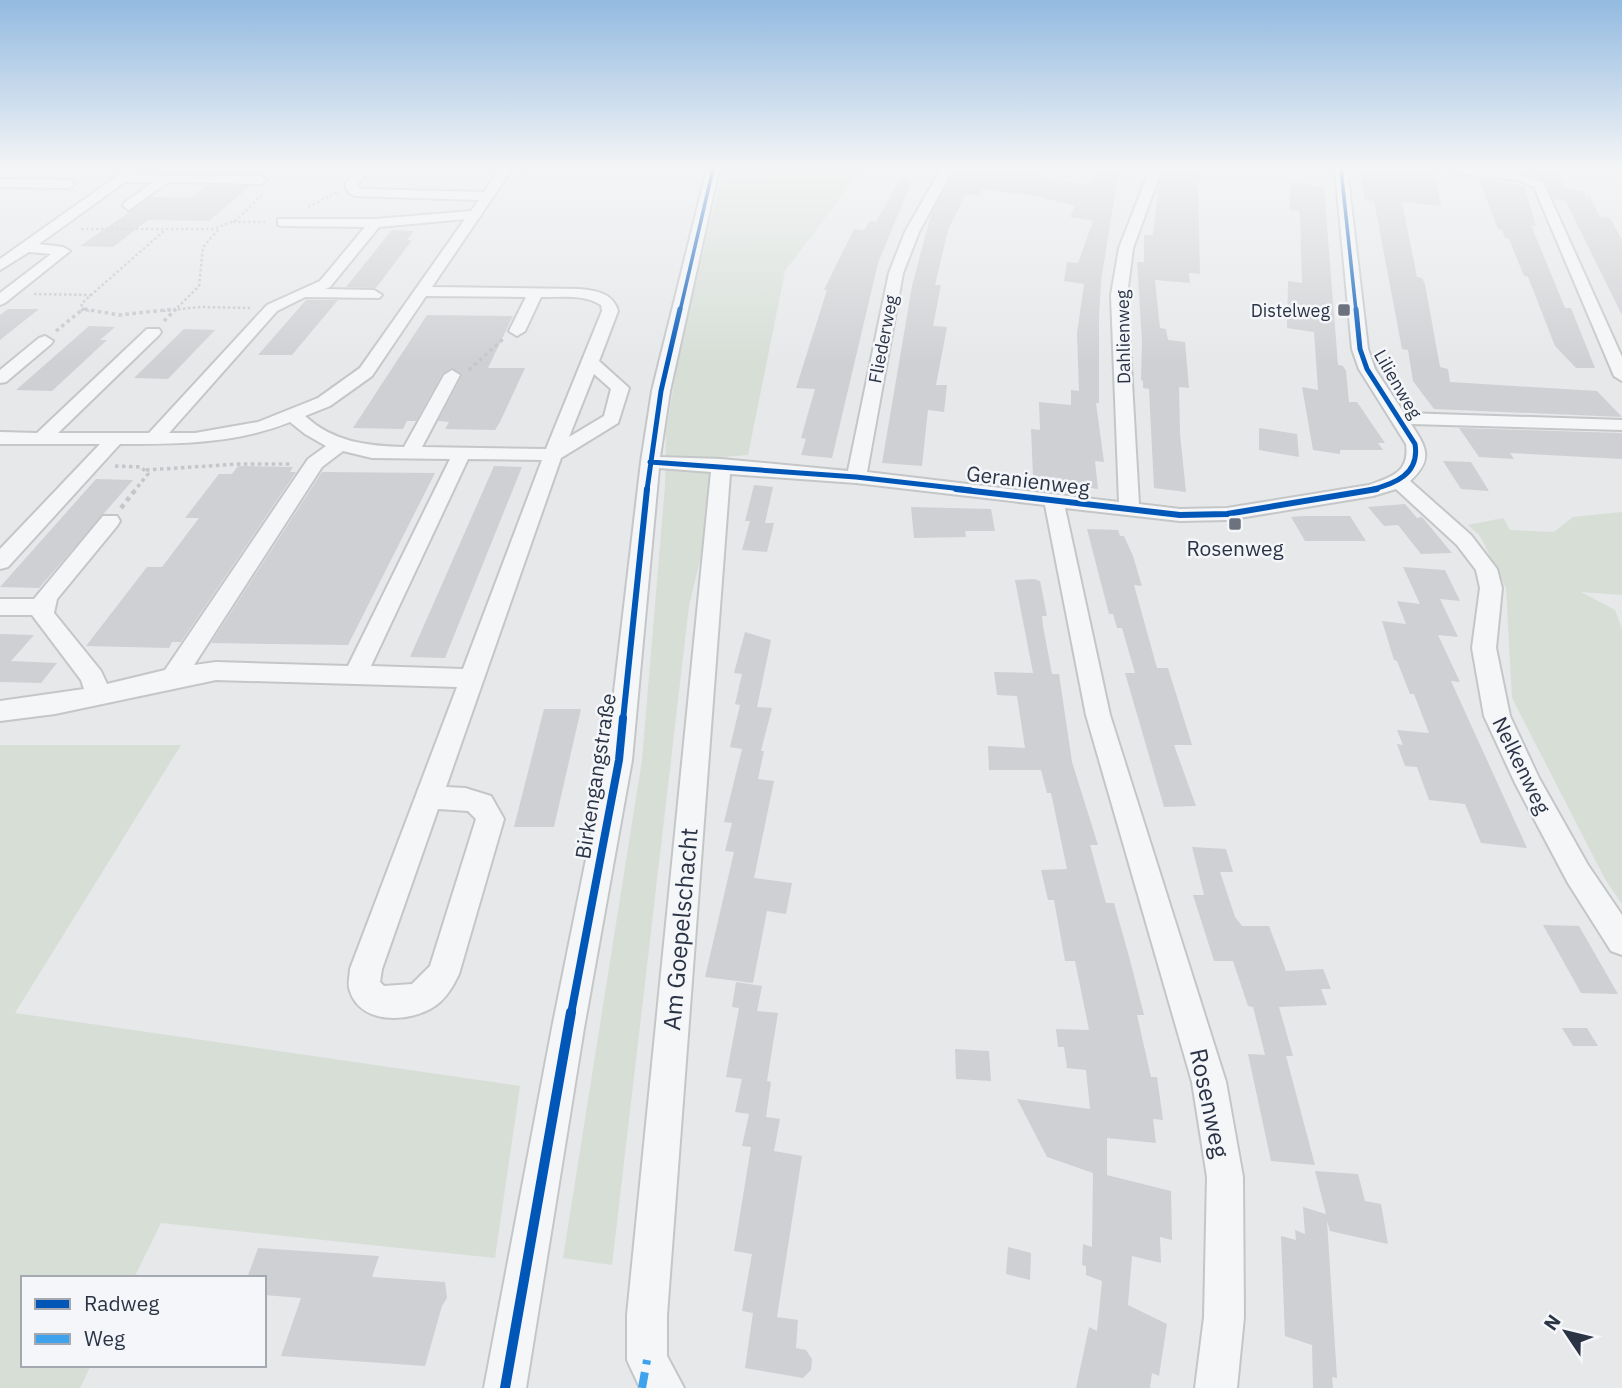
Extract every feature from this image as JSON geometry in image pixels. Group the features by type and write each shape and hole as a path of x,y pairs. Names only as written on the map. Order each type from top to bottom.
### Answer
{"street":[{"path":"4,260 45,234"},
{"path":"154,439 272,308 330,279 366,234"},
{"path":"0,438 195,439 239,432 294,416 335,396 366,372 462,234"},
{"name":"Birkengangstraße","path":"505,1388 568,1028 619,760 650,462 668,355 697,234"},
{"name":"Fliederweg","path":"856,477 896,273 911,234"},
{"name":"Dahlienweg","path":"1129,510 1119,295 1131,234"},
{"name":"Lilienweg","path":"1347,234 1360,349 1367,369 1415,444 1417,456 1411,470 1399,481"},
{"path":"1560,234 1622,376"},
{"path":"4,296 63,250 26,247"},
{"path":"423,291 580,293 597,296 608,303 610,311 470,678 366,968 364,988 377,1001 412,1002 431,991 443,974 491,819 489,811 480,802 469,799 427,798"},
{"path":"517,331 536,292"},
{"path":"303,293 374,295"},
{"path":"42,438 153,332"},
{"path":"0,378 45,341"},
{"path":"294,416 314,433 339,445 372,452 553,455 612,419 620,388 590,362"},
{"path":"410,453 452,375"},
{"path":"1398,418 1622,425"},
{"path":"0,562 115,439"},
{"path":"174,676 314,465 339,445"},
{"path":"355,675 462,453"},
{"name":"Geranienweg","path":"650,462 856,477 1180,515 1227,514 1373,490 1399,481"},
{"name":"Am Goepelschacht","path":"663,1388 647,1360 647,1315 721,466"},
{"name":"Nelkenweg","path":"1399,481 1464,540 1486,569 1491,588 1484,648 1497,716 1528,783 1578,874 1622,941"},
{"name":"Rosenweg","path":"1054,502 1098,715 1209,1082 1225,1177 1223,1317 1216,1388"},
{"path":"99,695 92,677 43,614 46,597 110,521"},
{"path":"0,607 44,607"},
{"path":"0,711 54,706 174,676 216,671 470,678"}],"path":[{"path":"161,234 80,305 83,309 94,313 122,315 176,309 272,308"},
{"path":"153,332 199,286 203,247 215,234"},
{"path":"4,296 91,295"},
{"path":"45,341 83,309"},
{"path":"452,375 471,369 508,331 517,331"},
{"path":"90,466 133,466 146,470 239,464 314,465"},
{"path":"110,521 145,480 146,470"}],"shaded area":[{"path":"707,234 813,234 785,271 748,455 725,457 689,606 612,1265 563,1258 642,760 665,486 666,432 684,323"},
{"path":"1622,512 1622,595 1581,592 1615,610 1622,629 1622,904 1605,879 1512,698 1506,588 1480,536 1468,525 1503,518 1510,530 1554,532 1573,517"},
{"path":"0,745 181,745 15,1013 520,1086 495,1258 161,1223 135,1276 21,1276 21,1367 90,1367 80,1388 0,1388"}],"building":[{"path":"98,234 130,234 113,247 80,246"},
{"path":"389,234 412,234 407,240 412,240 376,288 346,287"},
{"path":"852,234 890,234 878,263 832,458 801,455 806,439 801,438 815,389 796,388 827,290 824,290"},
{"path":"926,234 947,234 935,285 941,285 933,326 947,327 936,385 947,385 944,412 928,410 922,466 882,463 912,286"},
{"path":"1088,234 1109,234 1101,281 1099,317 1099,403 1096,403 1104,462 1095,461 1098,489 1060,483 1060,478 1033,476 1031,429 1040,430 1039,402 1071,405 1071,390 1079,391 1077,333 1084,284 1064,281 1067,262 1078,263"},
{"path":"1199,234 1200,274 1189,273 1190,283 1155,280 1160,328 1166,329 1168,340 1185,342 1189,388 1179,387 1180,434 1186,492 1154,488 1149,389 1143,388 1141,380 1142,342 1137,262 1144,262 1144,235"},
{"path":"1301,234 1328,234 1338,365 1343,366 1346,371 1349,402 1357,402 1385,443 1378,443 1383,450 1340,450 1340,454 1313,450 1302,387 1318,390 1314,332 1287,328 1288,281 1302,283"},
{"path":"1380,234 1408,234 1417,277 1422,278 1425,284 1440,367 1448,369 1450,382 1597,391 1622,417 1434,409 1413,381 1408,350 1402,349"},
{"path":"1503,234 1535,234 1565,308 1571,308 1595,368 1576,368 1555,346 1528,277 1524,276 1509,239"},
{"path":"1582,234 1619,234 1622,240 1622,315"},
{"path":"306,300 338,300 292,355 258,355"},
{"path":"8,309 39,309 0,340 0,315"},
{"path":"427,315 513,316 488,368 525,368 495,430 445,429 449,422 438,421 462,376 451,368 442,374 416,421 407,421 403,429 353,428"},
{"path":"89,326 115,327 100,340 107,340 52,391 16,390"},
{"path":"184,329 215,330 168,379 134,378"},
{"path":"1259,428 1297,434 1299,457 1259,450"},
{"path":"1459,428 1622,433 1622,459 1510,453 1514,459 1479,457"},
{"path":"1443,461 1471,462 1489,491 1461,489"},
{"path":"238,466 293,467 290,472 296,472 181,642 172,642 169,648 86,646 147,567 162,567 199,518 185,518 219,474 232,474"},
{"path":"494,466 522,467 445,658 410,657"},
{"path":"322,472 435,473 348,645 211,643"},
{"path":"96,479 133,480 39,588 0,587"},
{"path":"754,485 773,487 765,523 774,523 767,552 742,550 750,521 745,521"},
{"path":"1405,504 1417,518 1422,517 1452,553 1421,554 1398,525 1384,526 1368,507"},
{"path":"911,507 991,509 995,531 965,531 966,537 914,538"},
{"path":"1350,516 1366,541 1305,541 1291,517"},
{"path":"1087,529 1118,530 1120,536 1124,536 1133,556 1142,586 1134,585 1157,668 1168,668 1192,745 1174,745 1196,806 1164,807 1125,673 1135,673 1122,628 1117,628 1113,614 1109,614"},
{"path":"1403,567 1445,570 1460,601 1440,599 1458,637 1438,635 1460,682 1451,681 1527,848 1481,843 1465,804 1429,800 1417,767 1405,766 1397,744 1403,745 1397,730 1429,733 1414,694 1410,694 1397,661 1394,660 1382,621 1406,624 1397,601 1420,604"},
{"path":"1015,580 1040,581 1047,616 1042,616 1043,626 1052,674 1059,674 1072,762 1098,845 1090,845 1106,903 1114,903 1144,1015 1137,1015 1151,1077 1157,1077 1163,1120 1153,1119 1156,1143 1107,1138 1107,1175 1171,1191 1172,1240 1160,1237 1161,1263 1132,1256 1128,1305 1167,1324 1159,1376 1152,1373 1150,1388 1076,1388 1089,1327 1097,1331 1102,1281 1086,1275 1086,1266 1082,1265 1083,1244 1092,1247 1093,1173 1047,1157 1017,1099 1090,1109 1086,1070 1067,1068 1064,1047 1058,1047 1056,1029 1089,1030 1075,961 1065,961 1054,900 1048,900 1041,870 1067,869 1051,793 1047,793 1041,770 989,770 988,746 1025,748 1017,696 997,695 994,672 1033,673"},
{"path":"745,632 771,640 757,707 772,708 761,751 764,751 758,779 774,781 754,878 792,883 786,914 767,911 753,983 705,977 734,852 725,851 732,823 724,822 742,749 730,747 740,705 735,704 742,674 734,673"},
{"path":"0,634 34,635 11,661 57,663 41,683 0,682"},
{"path":"544,709 581,709 554,827 514,827"},
{"path":"1192,847 1226,849 1233,872 1220,872 1235,917 1242,926 1269,926 1286,971 1323,969 1331,989 1321,989 1327,1005 1279,1007 1293,1056 1286,1056 1315,1165 1271,1161 1248,1054 1265,1055 1253,1007 1248,1006 1233,961 1214,961 1193,895 1204,895"},
{"path":"1543,925 1579,926 1618,994 1581,993"},
{"path":"736,982 762,986 757,1011 778,1013 767,1081 771,1082 766,1117 780,1119 774,1151 802,1156 777,1317 798,1320 796,1348 806,1350 812,1359 811,1370 803,1378 745,1368 753,1313 742,1311 752,1254 734,1251 751,1147 742,1146 749,1114 735,1112 742,1079 726,1077 739,1008 732,1007"},
{"path":"1562,1028 1587,1028 1598,1046 1573,1046"},
{"path":"955,1049 989,1051 991,1081 956,1079"},
{"path":"1315,1171 1358,1174 1365,1201 1381,1204 1388,1244 1330,1231 1327,1221 1337,1378 1332,1377 1333,1388 1313,1388 1312,1345 1285,1336 1281,1236 1296,1240 1295,1230 1305,1234 1303,1207 1326,1214"},
{"path":"1008,1247 1031,1253 1030,1280 1006,1274"},
{"path":"258,1248 379,1256 372,1277 445,1282 447,1298 442,1306 425,1366 281,1356 301,1298 266,1295 266,1276 248,1276"}],"marked path":[{"path":"642,1388 647,1360"}],"cycle path":[{"path":"505,1388 568,1028 619,760 650,462 661,391 698,234"},
{"path":"650,462 856,477 1180,515 1227,514 1373,490 1399,481 1411,470 1417,456 1415,444 1367,369 1360,349 1348,234"}],"place":[{"name":"Distelweg","path":"1344,310"},
{"name":"Rosenweg","path":"1235,524"}]}
